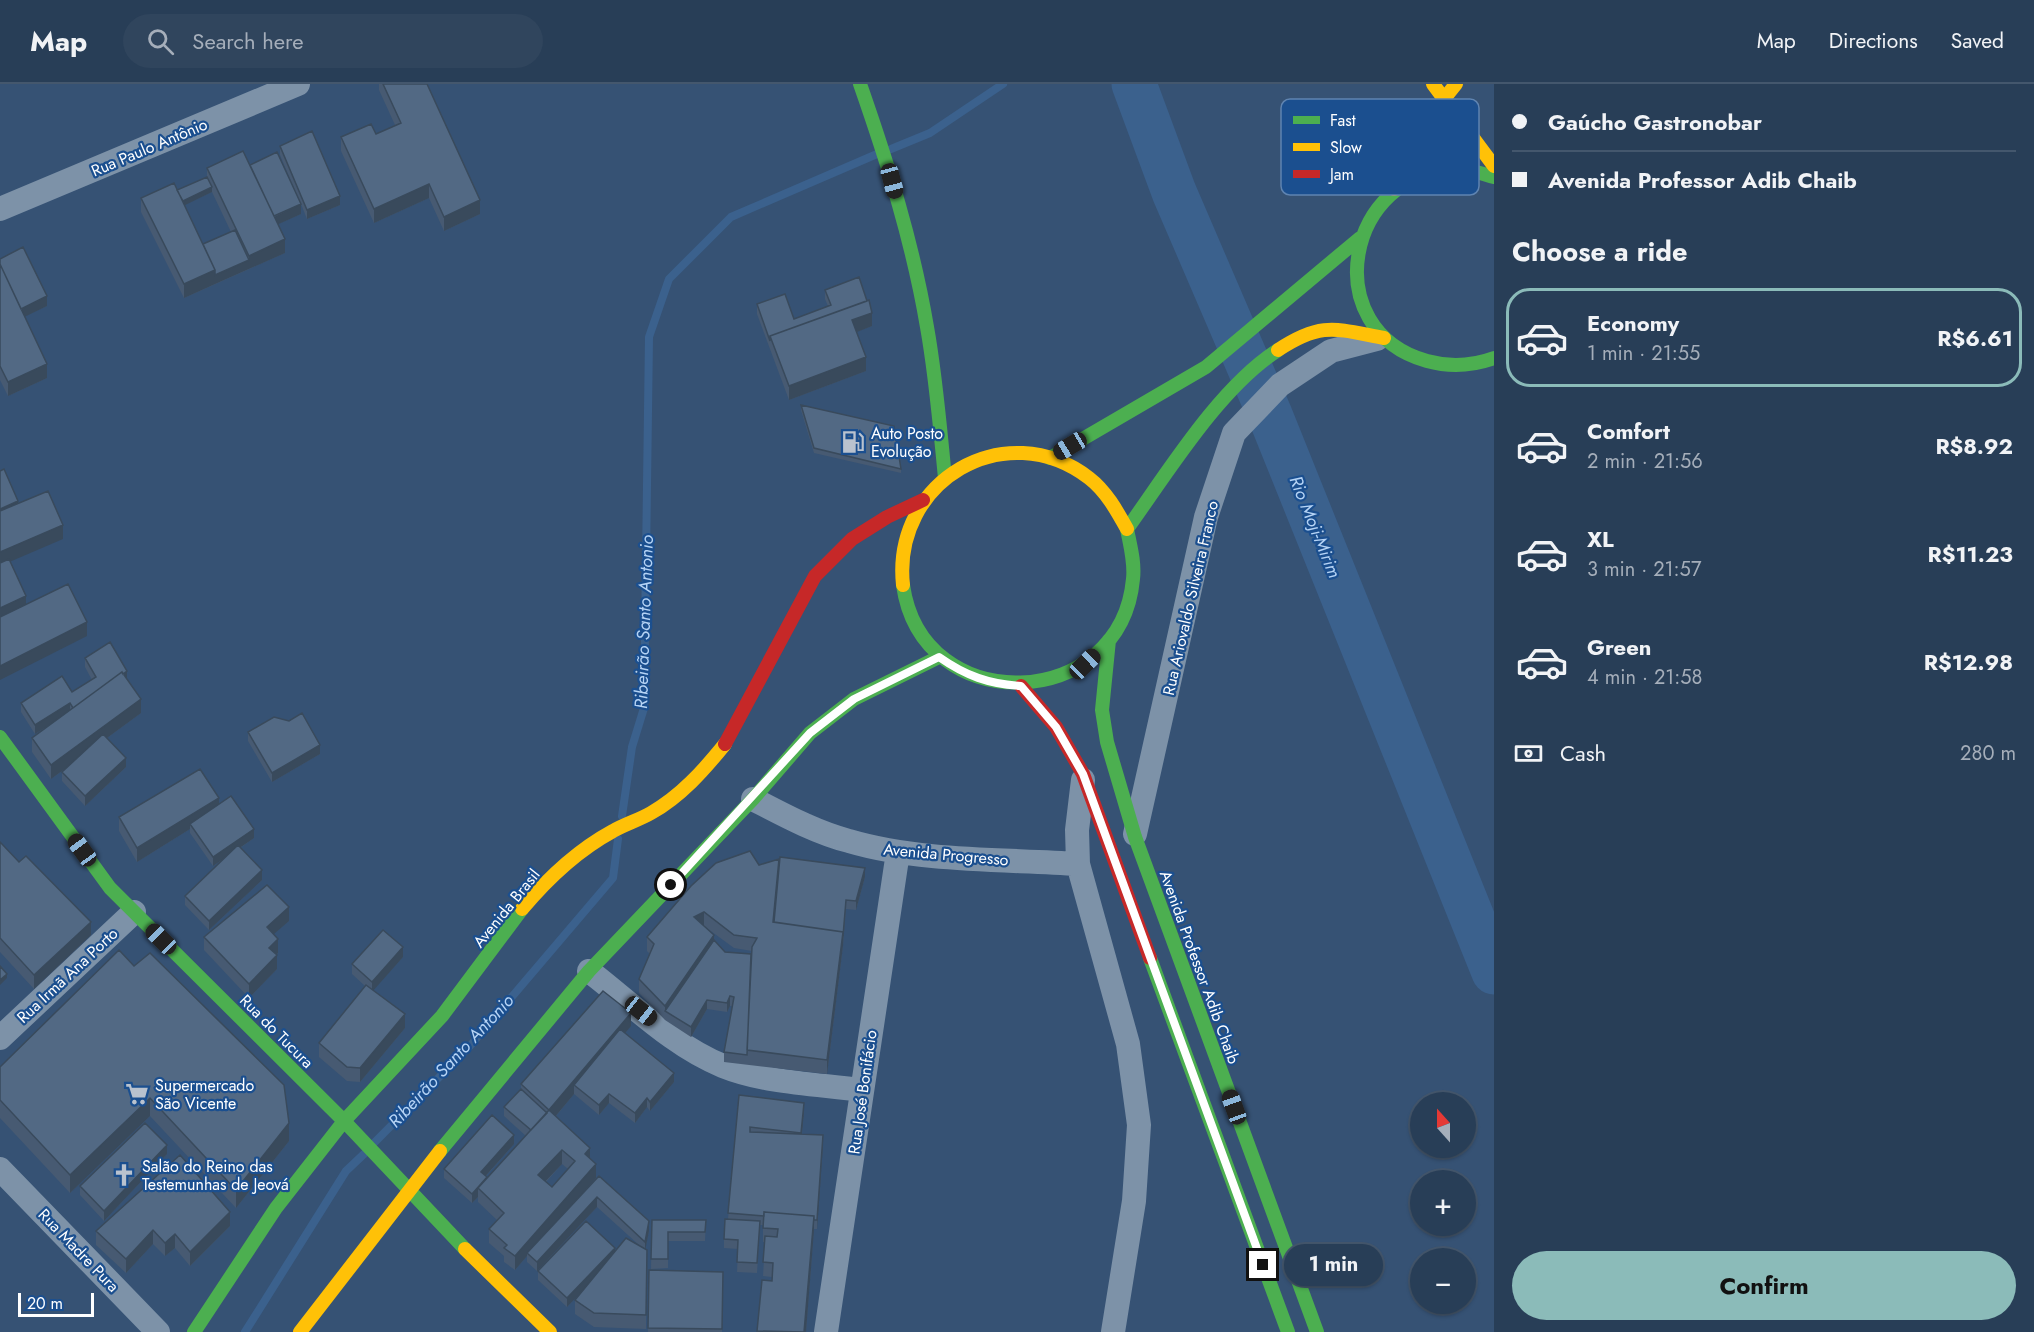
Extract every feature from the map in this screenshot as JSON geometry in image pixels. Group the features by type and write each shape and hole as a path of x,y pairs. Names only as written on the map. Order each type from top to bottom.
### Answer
{"main road":[{"path":"860,84 892,181 920,288 933,363 945,478"},
{"path":"1433,84 1444,99 1456,84"},
{"path":"1479,146 1494,166"},
{"path":"1479,171 1494,177"},
{"path":"1050,458 1206,367 1360,238 1380,202 1388,195"},
{"path":"1360,238 1355,273 1364,308 1384,338 1412,357 1445,366 1492,363"},
{"path":"1127,529 1220,401 1279,348 1300,336 1325,328 1384,338"},
{"path":"1023,453 1050,458 1083,473 1109,497 1127,529 1133,558 1132,587 1124,615 1109,640 1085,664 1055,679 1021,686 1000,685 978,680 939,657 917,631 904,599 900,564 907,530 923,500 945,478 969,463 995,455 1023,453"},
{"name":"Avenida Brasil","path":"194,1332 276,1208 344,1121 442,1016 524,907 550,878 586,847 614,830 652,813 695,780 730,738 815,576 852,539 887,517 923,500"},
{"name":"Avenida Professor Adib Chaib","path":"1109,640 1102,711 1107,742 1135,837 1317,1332"},
{"path":"300,1332 409,1188 589,971 753,799 810,733 854,699 939,657"},
{"path":"1021,686 1056,727 1083,774 1288,1332"},
{"name":"Rua do Tucura","path":"0,736 110,888 355,1132 481,1266 550,1332"}],"street":[{"name":"Rua Paulo Antônio","path":"0,210 298,84"},
{"name":"Rua Ariovaldo Silveira Franco","path":"1135,837 1206,516 1234,433 1280,385 1331,351 1384,338"},
{"path":"1083,774 1077,830 1078,864 1128,1044 1139,1125 1134,1201 1113,1332"},
{"name":"Avenida Progresso","path":"753,799 811,829 850,842 898,852 1078,864"},
{"name":"Rua José Bonifácio","path":"825,1332 898,852"},
{"name":"Rua Irmã Ana Porto","path":"0,1038 134,912"},
{"path":"589,971 692,1051 724,1066 770,1077 862,1090"},
{"name":"Rua Madre Pura","path":"0,1169 158,1332"}],"building":[{"path":"383,84 427,84 480,200 444,217 429,184 374,209 341,137 371,124 376,134 401,123"},
{"path":"312,131 340,196 307,210 280,146"},
{"path":"243,151 285,239 249,256 207,168"},
{"path":"277,152 301,204 274,216 250,165"},
{"path":"207,177 212,187 183,201 177,190"},
{"path":"174,183 215,270 184,284 141,198"},
{"path":"235,230 249,260 215,275 215,270 203,244"},
{"path":"23,247 47,296 21,309 0,264 0,259"},
{"path":"0,264 47,364 8,382 0,366"},
{"path":"859,277 867,301 770,336 770,341 757,304 785,294 794,319 831,305 825,290"},
{"path":"869,300 872,313 852,320 866,357 789,386 770,336"},
{"name":"Auto Posto Evolução","path":"801,405 894,426 901,469 814,448"},
{"path":"4,469 18,501 0,509 0,471"},
{"path":"48,491 63,525 0,552 0,511"},
{"path":"9,559 26,596 0,608 0,563"},
{"path":"68,584 87,622 0,666 0,617"},
{"path":"110,642 127,671 123,674 122,672 73,708 70,703 35,725 21,703 62,676 72,692 96,677 85,658"},
{"path":"122,672 141,699 51,765 32,738"},
{"path":"302,713 320,745 272,773 248,732 274,717 289,721"},
{"path":"103,734 126,758 85,796 62,772"},
{"path":"200,769 219,798 137,848 119,817"},
{"path":"231,796 254,829 213,857 190,824"},
{"path":"0,842 19,862 26,856 91,922 34,975 0,938"},
{"path":"238,845 262,870 209,921 185,896"},
{"path":"750,851 759,865 779,859 773,922 843,932 827,1060 747,1050 752,947 757,938 734,935 704,912 694,917 714,935 665,1006 639,979 654,944 647,937 691,886 716,863"},
{"path":"780,857 865,868 856,901 846,900 843,936 843,932 774,922"},
{"path":"267,885 289,907 267,927 278,939 269,948 277,955 249,984 204,937"},
{"path":"383,930 403,947 372,982 352,964"},
{"path":"714,940 725,952 751,954 747,1055 724,1052 734,997 730,996 727,1003 707,1000 691,1027 665,1011"},
{"name":"Supermercado São Vicente","path":"119,950 134,966 150,953 284,1085 289,1123 236,1190 150,1098 70,1175 0,1100 0,1067"},
{"path":"0,966 7,974 0,980"},
{"path":"366,985 405,1014 360,1068 347,1067 319,1043"},
{"path":"603,991 631,1013 549,1110 521,1084"},
{"path":"620,1029 674,1073 650,1102 647,1098 635,1113 609,1094 599,1105 574,1085"},
{"path":"521,1089 547,1113 531,1130 504,1107"},
{"path":"739,1095 804,1103 801,1133 750,1127 750,1132 823,1135 817,1220 814,1220 814,1216 764,1212 764,1216 728,1213"},
{"path":"549,1110 590,1148 585,1154 596,1164 515,1256 504,1248 507,1245 489,1229 504,1213 478,1188","holes":["562,1150 575,1161 552,1187 538,1175"]},
{"path":"492,1115 514,1135 481,1172 487,1177 472,1194 444,1169"},
{"name":"Salão do Reino das Testemunhas de Jeová","path":"145,1123 167,1145 104,1211 80,1186"},
{"path":"180,1155 230,1212 190,1252 175,1234 165,1243 153,1230 126,1259 96,1231"},
{"path":"599,1176 649,1221 645,1242 597,1197 537,1262 527,1253"},
{"path":"764,1212 814,1216 804,1332 757,1331 762,1280 772,1281 773,1263 763,1262 765,1236 777,1237 778,1229 763,1228"},
{"path":"725,1219 760,1221 757,1263 737,1262 738,1240 724,1239"},
{"path":"652,1220 706,1220 705,1232 668,1232 668,1259 651,1259"},
{"path":"586,1221 615,1248 567,1298 538,1271"},
{"path":"626,1238 647,1250 646,1315 594,1313 575,1300"},
{"path":"649,1270 723,1272 722,1329 648,1328"}],"waterway":[{"name":"Ribeirão Santo Antonio","path":"891,149 930,133 1003,84"},
{"name":"Rio Moji-Mirim","path":"1134,84 1174,192 1270,415 1494,972"},
{"name":"Ribeirão Santo Antonio","path":"622,816 632,747 644,708 649,337 669,279 731,217 877,154"},
{"name":"Ribeirão Santo Antonio","path":"374,1143 470,1046 613,878 618,839"},
{"name":"Ribeirão Santo Antonio","path":"245,1332 346,1171 364,1154"}],"traffic: fast":[{"path":"860,84 899,204 915,265 933,365 945,478"},
{"path":"1479,173 1494,177"},
{"path":"1390,195 1369,222 1358,254 1358,287 1369,318 1392,344 1427,361 1460,365 1494,358"},
{"path":"1050,458 1206,367 1360,238"},
{"path":"903,585 918,629 945,660 981,677 1021,682 1060,675 1095,655 1120,623 1133,579 1133,560 1127,529 1177,457 1215,408 1256,366 1278,350"},
{"path":"1109,640 1102,710 1107,742 1135,837 1317,1332"},
{"path":"440,1151 589,971 753,799 810,733 854,699 939,657"},
{"path":"0,737 110,888 344,1121 465,1249"},
{"path":"194,1332 276,1208 344,1121 442,1016 522,909"},
{"path":"1150,958 1288,1332"}],"traffic: slow":[{"path":"1433,84 1444,99"},
{"path":"1444,99 1456,84"},
{"path":"1479,146 1494,166"},
{"path":"1278,350 1318,331 1341,330 1384,338"},
{"path":"903,585 904,548 916,515 935,489 960,468 990,456 1023,453 1056,460 1095,483 1111,502 1127,529"},
{"path":"522,909 542,886 588,847 651,813 682,791 725,744"},
{"path":"300,1332 440,1151"},
{"path":"465,1249 550,1332"}],"traffic: jam":[{"path":"725,744 815,576 852,539 887,517 923,500"},
{"path":"1021,686 1056,727 1083,774 1150,958"}],"place":[{"name":"Auto Posto Evolução","path":"853,442"},
{"name":"Supermercado São Vicente","path":"137,1094"},
{"name":"Salão do Reino das Testemunhas de Jeová","path":"124,1175"}],"route":[{"path":"671,885 753,799 810,733 854,699 939,657 978,680 1000,685 1021,686 1056,727 1083,774 1263,1265"}]}
